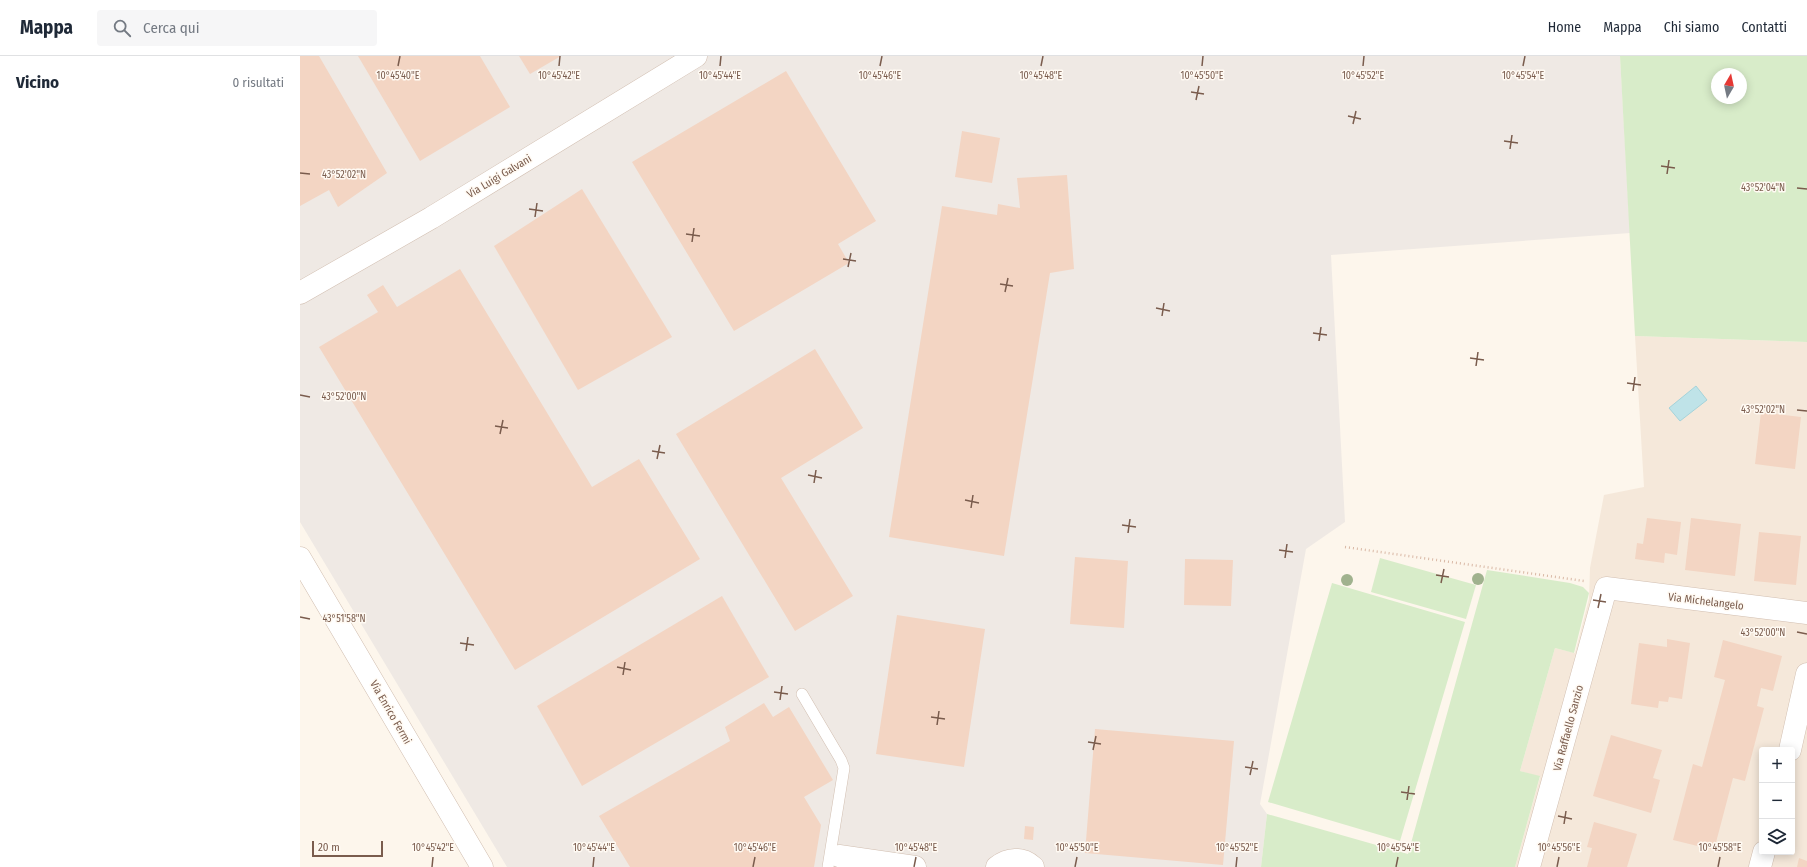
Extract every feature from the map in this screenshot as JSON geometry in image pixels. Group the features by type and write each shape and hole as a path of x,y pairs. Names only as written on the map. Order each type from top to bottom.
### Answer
{"street":[{"name":"Via Luigi Galvani","path":"300,293 431,218 696,56"},
{"name":"Via Enrico Fermi","path":"300,558 482,867"},
{"name":"Via Michelangelo","path":"1606,588 1807,613"},
{"name":"Via Raffaello Sanzio","path":"1530,867 1606,588"},
{"path":"1791,747 1807,674"},
{"path":"1760,867 1763,855"},
{"path":"997,867 1006,861 1013,859 1022,860 1033,867"},
{"path":"833,861 915,867"}],"lane":[{"path":"802,694 844,768 833,861"}],"path":[{"path":"1345,547 1576,580 1606,588"}],"shaded area":[{"path":"300,56 1620,56 1630,233 1331,255 1345,522 1306,549 1260,804 1267,814 1261,867 507,867 300,522"},
{"path":"1635,336 1807,342 1807,867 1515,867 1540,777 1520,771 1555,648 1575,653 1589,599 1590,568 1604,495 1644,487"}],"green space":[{"path":"1620,56 1807,56 1807,342 1635,336"},
{"path":"1380,558 1476,585 1466,619 1371,592"},
{"path":"1487,570 1570,583 1583,587 1589,593 1574,653 1555,648 1520,771 1540,776 1515,867 1261,867 1267,814 1408,854"},
{"path":"1332,583 1465,622 1400,841 1268,802"}],"water":[{"path":"1696,386 1707,400 1680,421 1669,408"}],"building":[{"path":"300,56 319,56 387,173 338,207 329,190 300,206"},
{"path":"358,56 480,56 510,107 420,161"},
{"path":"519,56 561,56 530,74"},
{"path":"786,71 876,221 838,244 849,263 734,331 632,162"},
{"path":"962,131 1000,138 992,183 955,177"},
{"path":"1067,175 1074,269 1050,273 1004,556 889,537 942,206 997,215 998,204 1020,208 1017,178"},
{"path":"582,189 672,337 578,390 494,246"},
{"path":"460,269 592,487 639,459 700,559 515,670 319,347 378,312 367,295 383,285 397,307"},
{"path":"815,349 863,428 781,478 853,596 795,631 676,434"},
{"path":"1761,412 1801,417 1795,469 1755,464"},
{"path":"1647,518 1681,522 1677,555 1665,553 1664,563 1635,559 1637,543 1643,544"},
{"path":"1691,518 1741,524 1735,576 1685,570"},
{"path":"1759,532 1801,536 1796,585 1754,581"},
{"path":"1075,557 1128,561 1124,628 1070,624"},
{"path":"1185,559 1233,560 1231,606 1184,605"},
{"path":"722,596 769,677 582,786 537,706"},
{"path":"897,615 985,629 964,767 876,754"},
{"path":"1667,639 1690,643 1682,699 1669,697 1668,702 1659,701 1658,708 1631,704 1639,643 1667,647"},
{"path":"1723,640 1782,656 1773,691 1761,688 1757,706 1764,708 1745,781 1733,778 1714,850 1673,840 1693,764 1702,767 1725,680 1714,677"},
{"path":"764,703 773,717 789,707 833,780 804,797 821,825 814,867 630,867 599,816 730,741 725,727"},
{"path":"1095,729 1234,741 1223,865 1085,853"},
{"path":"1611,735 1662,750 1653,778 1660,780 1651,813 1593,796"},
{"path":"1594,822 1637,834 1627,867 1587,867 1592,848 1587,847"},
{"path":"1025,826 1034,827 1033,840 1024,839"},
{"path":"1799,858 1807,861 1807,867 1797,867"}]}
